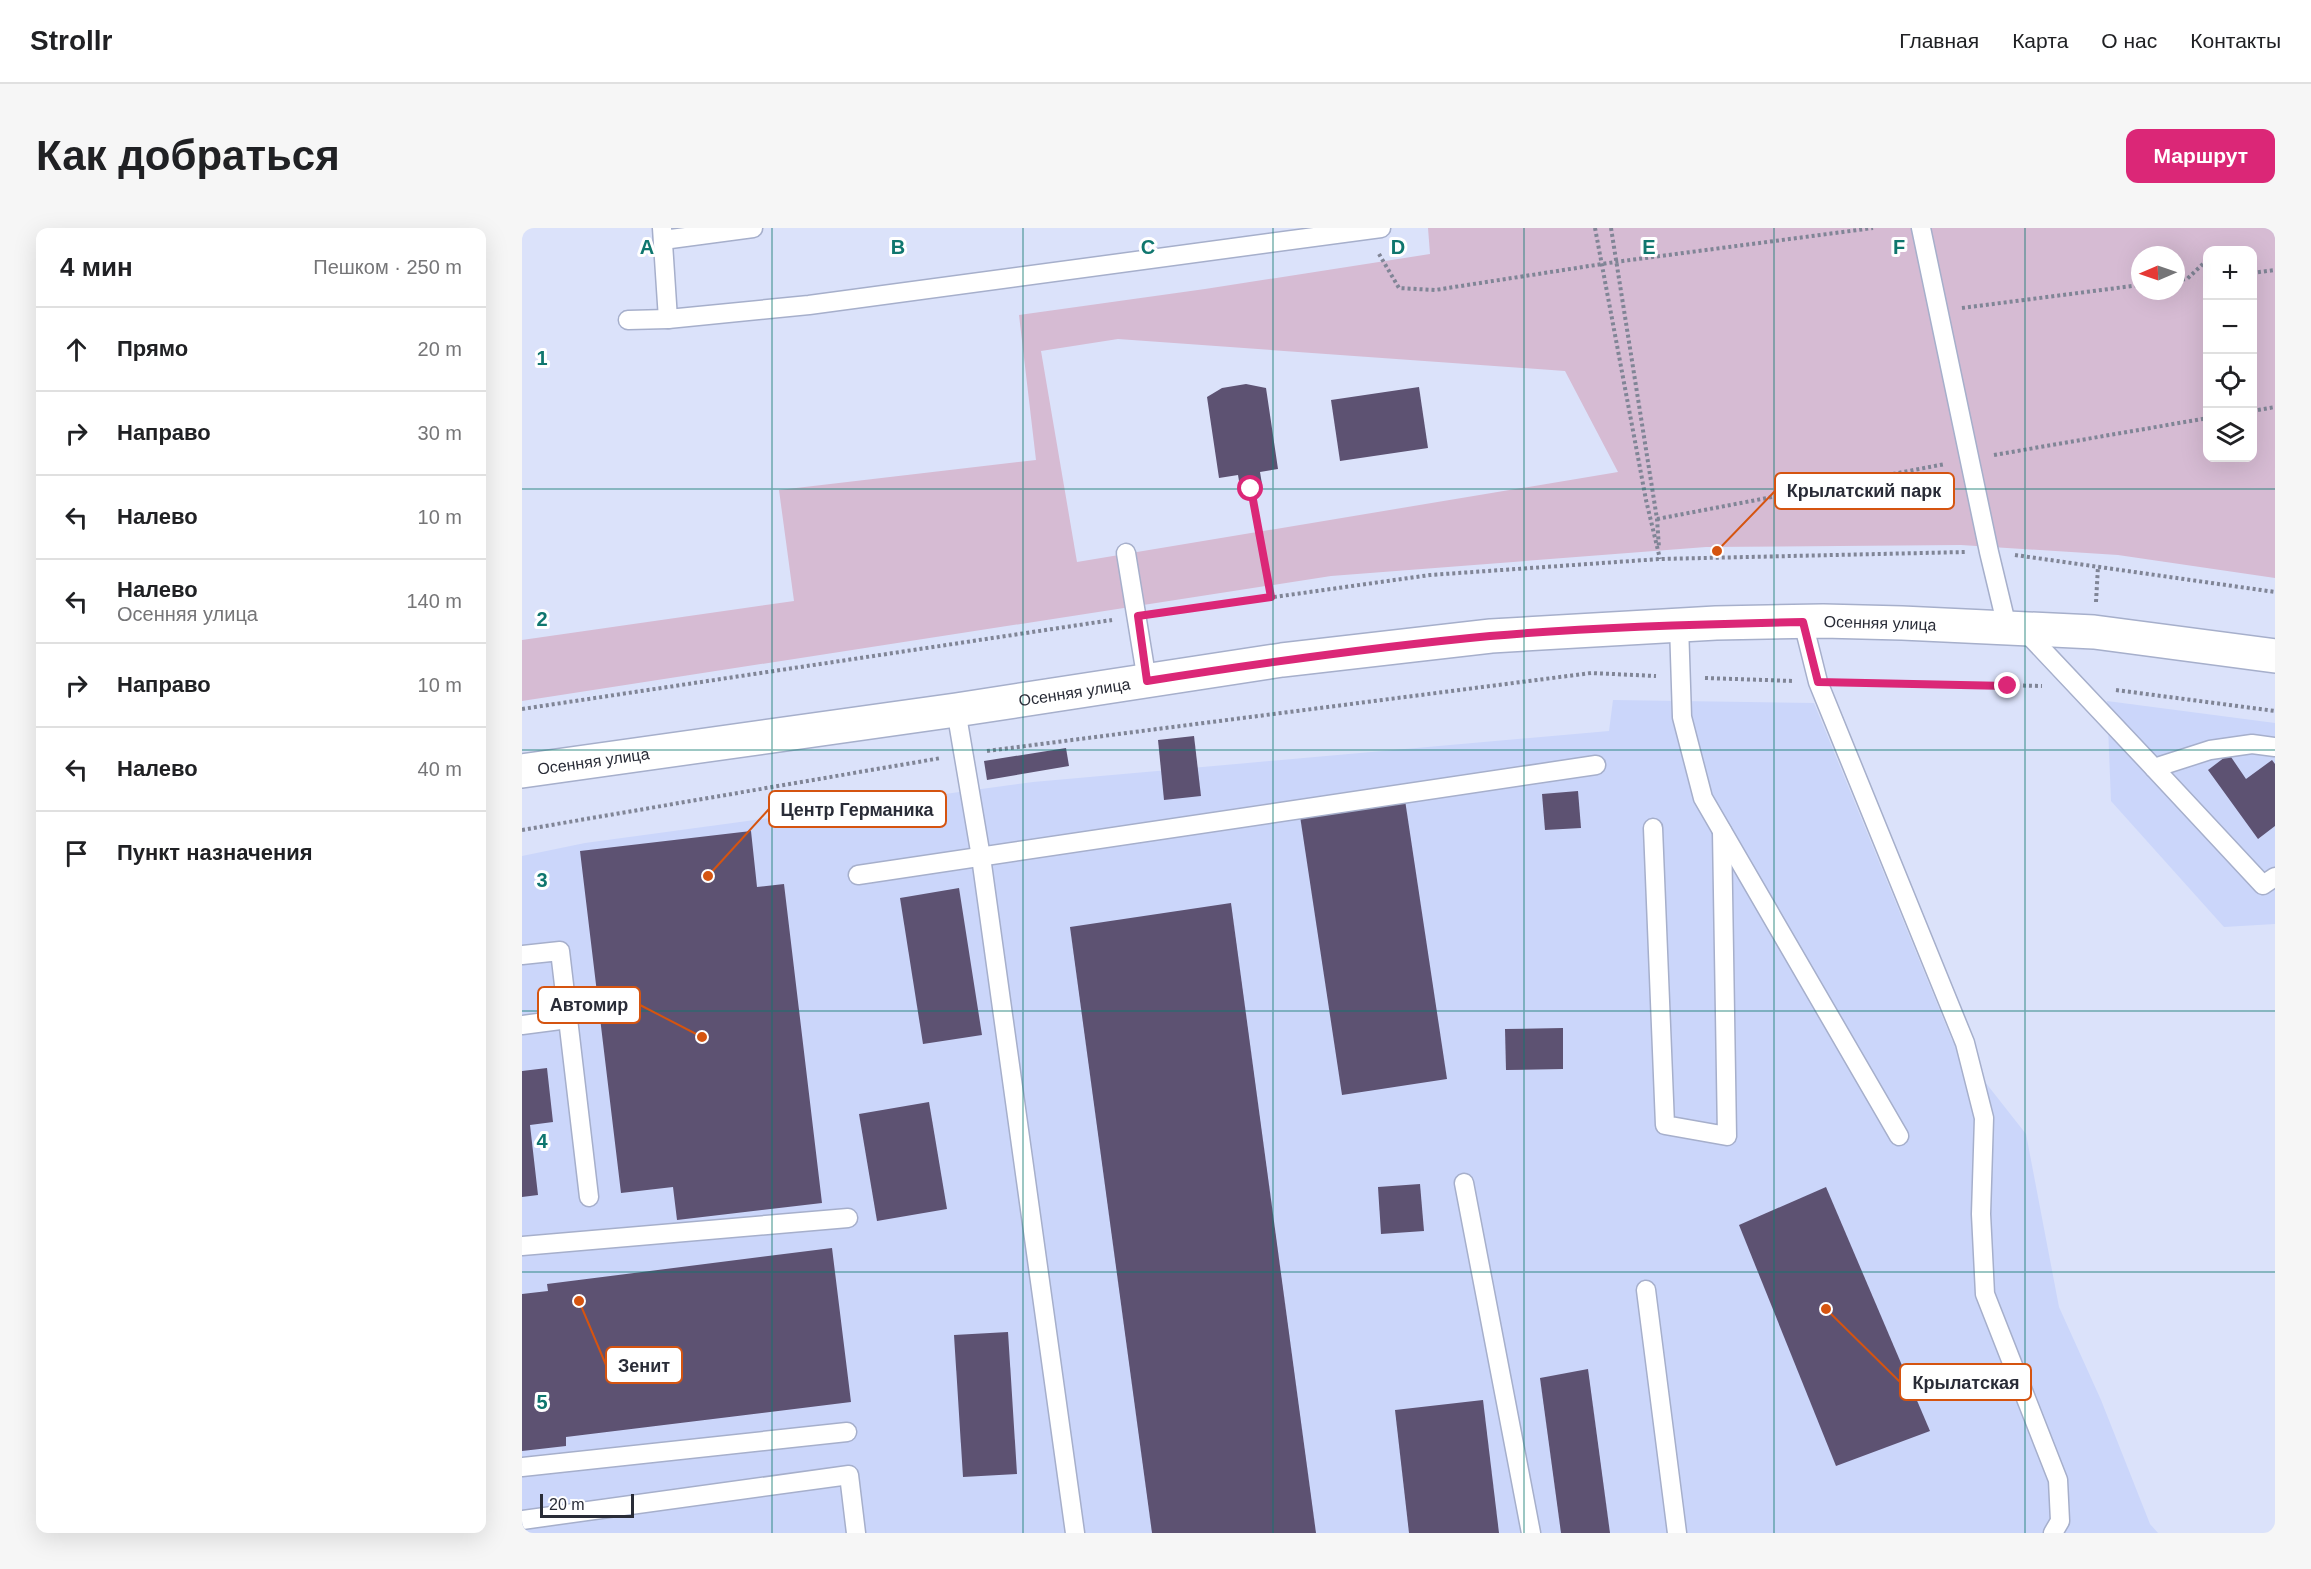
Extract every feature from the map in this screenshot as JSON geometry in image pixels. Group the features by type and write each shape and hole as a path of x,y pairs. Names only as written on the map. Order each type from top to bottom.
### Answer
{"main road":[{"name":"Осенняя улица","path":"522,771 956,710 1282,660 1491,636 1679,625 1803,622 1902,623 2094,632 2275,656"}],"lane":[{"path":"668,319 662,234 753,228"},
{"path":"1921,228 1989,552 2015,628 2154,768 2263,885 2275,876"},
{"path":"628,320 668,319 821,303 1373,229"},
{"path":"1126,553 1147,681"},
{"path":"1803,622 1818,682 1965,1043 1984,1118 1981,1214 1984,1294 2058,1480 2060,1521 2053,1533"},
{"path":"1679,625 1682,717 1703,798 1899,1136"},
{"path":"956,710 981,856 1075,1533"},
{"path":"2154,768 2210,750 2252,744 2275,747"},
{"path":"858,875 1596,765"},
{"path":"1653,828 1665,1125 1727,1136 1722,831"},
{"path":"522,955 560,951 589,1197"},
{"path":"522,1025 568,1019"},
{"path":"1464,1183 1531,1533"},
{"path":"522,1246 848,1218"},
{"path":"1646,1290 1677,1533"},
{"path":"522,1467 847,1432"},
{"path":"522,1520 849,1475 856,1533"}],"path":[{"path":"1595,228 1646,500 1660,559"},
{"path":"1611,228 1657,519 1660,559"},
{"path":"1373,229 1399,288 1435,290 1615,262 1873,228"},
{"path":"2185,279 2203,264"},
{"path":"2257,272 2275,270"},
{"path":"1938,311 2131,286"},
{"path":"2257,410 2275,407"},
{"path":"1657,519 2203,419"},
{"path":"1251,489 1271,597"},
{"path":"522,709 1138,616 1430,575 1660,559 1989,552 2275,592"},
{"path":"522,830 963,754 1591,673 1818,682 2043,686"},
{"path":"2112,689 2275,711"}],"shaded area":[{"path":"1428,228 2275,228 2275,578 2118,555 1961,545 1706,547 1331,576 522,701 522,640 794,601 779,490 1036,460 1019,315 1430,254","holes":["1118,339 1565,371 1618,472 1077,562 1041,351"]},
{"path":"1613,700 1814,703 1952,1040 2026,1134 2059,1307 2101,1400 2150,1524 2158,1533 522,1533 522,856 585,843 1033,782 1609,731"},
{"path":"2107,701 2275,723 2275,924 2224,927 2111,801"}],"building":[{"path":"1246,384 1266,388 1278,469 1260,472 1262,484 1240,487 1238,475 1219,478 1207,397 1222,388"},
{"path":"1419,387 1428,448 1340,461 1331,400"},
{"path":"1194,736 1201,796 1164,800 1158,740"},
{"path":"1066,748 1069,766 987,780 984,761"},
{"path":"2229,754 2246,779 2272,760 2275,764 2275,826 2258,839 2208,770"},
{"path":"1578,791 1581,828 1545,830 1542,794"},
{"path":"1405,800 1447,1079 1342,1095 1300,816"},
{"path":"751,831 757,887 784,884 822,1203 677,1220 673,1187 621,1193 580,851"},
{"path":"959,888 982,1035 923,1044 900,898"},
{"path":"1231,903 1316,1533 1152,1533 1070,927"},
{"path":"1563,1028 1563,1069 1506,1070 1505,1029"},
{"path":"547,1068 553,1122 530,1125 538,1195 522,1197 522,1071"},
{"path":"929,1102 947,1209 877,1221 859,1114"},
{"path":"1420,1184 1424,1231 1381,1234 1378,1187"},
{"path":"1826,1187 1930,1431 1836,1466 1739,1225"},
{"path":"832,1248 851,1402 566,1437 566,1446 522,1451 522,1294 548,1291 547,1284"},
{"path":"1008,1332 1017,1474 963,1477 954,1335"},
{"path":"1588,1369 1610,1533 1561,1533 1540,1378"},
{"path":"1483,1400 1499,1533 1409,1533 1395,1410"}],"place":[{"name":"Крылатский парк","path":"1717,551"},
{"name":"Центр Германика","path":"708,876"},
{"name":"Автомир","path":"702,1037"},
{"name":"Зенит","path":"579,1301"},
{"name":"Крылатская","path":"1826,1309"}],"route":[{"path":"1251,489 1271,597 1138,616 1147,681 1282,660 1491,636 1716,623 1803,622 1818,682 2008,686"}]}
